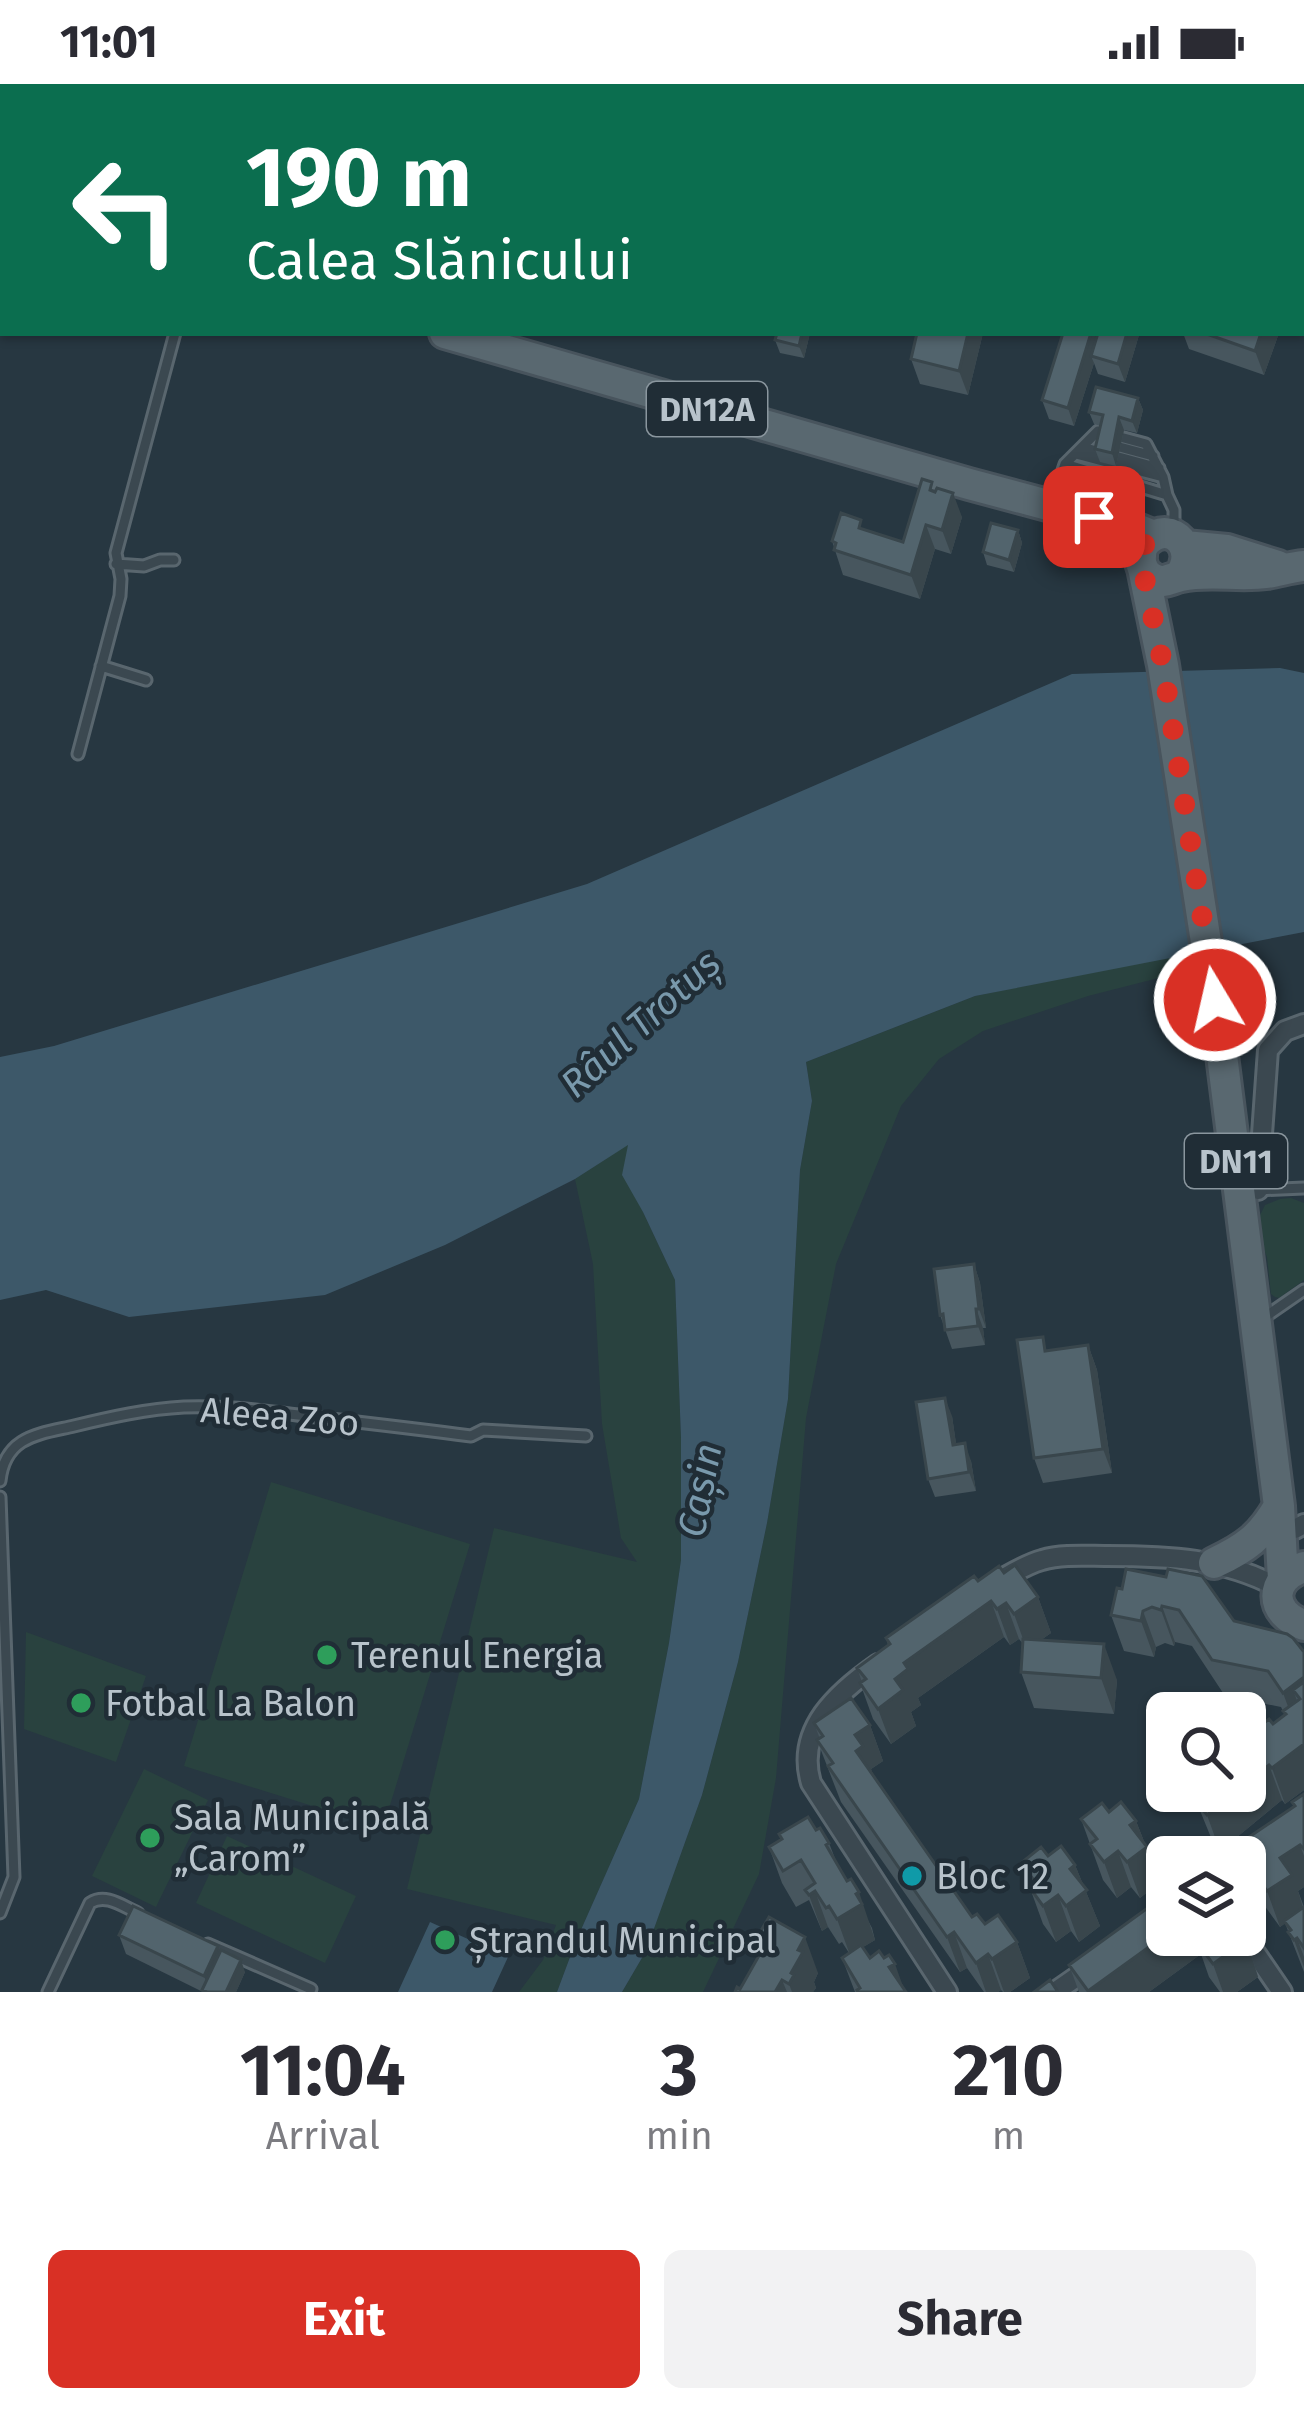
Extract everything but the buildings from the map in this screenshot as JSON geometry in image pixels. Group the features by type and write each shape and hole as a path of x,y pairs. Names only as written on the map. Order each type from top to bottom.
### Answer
{"main road":[{"name":"DN12A","path":"456,336 1137,529 1164,557"},
{"path":"1164,557 1227,550 1294,567"},
{"name":"DN11","path":"1164,557 1171,627 1163,668 1249,1190 1257,1322 1296,1525 1288,1578"},
{"path":"1214,1563 1261,1534 1296,1525"},
{"path":"1288,1578 1277,1596 1282,1612 1304,1626"}],"street":[{"path":"1249,1190 1268,1050 1285,1031 1304,1024"},
{"path":"976,1594 1049,1558 1138,1556 1214,1563 1288,1578"},
{"path":"888,1657 839,1694 821,1715 808,1747 807,1764 811,1783 947,1992"},
{"path":"1055,1992 1111,1952"},
{"path":"1257,1956 1282,1992"}],"lane":[{"path":"78,754 120,596 116,553 174,336"},
{"path":"1052,505 1065,464 1098,430 1146,444 1174,510 1164,557"},
{"path":"1083,447 1161,473"},
{"path":"1065,464 1167,495"},
{"path":"116,564 144,566 174,560"},
{"path":"101,666 146,680"},
{"path":"1249,1190 1304,1188"},
{"path":"1257,1322 1304,1290"},
{"name":"Aleea Zoo","path":"0,1481 8,1456 30,1436 121,1414 187,1407 266,1411 470,1436 483,1430 586,1436"},
{"path":"0,1497 14,1877 0,1913"},
{"path":"48,1992 90,1904 106,1898 148,1917"},
{"path":"191,1936 311,1989"}],"green space":[{"path":"1179,955 1186,971 1088,996 983,1031 939,1059 901,1106 836,1264 806,1418 776,1778 759,1874 703,1992 622,1992 646,1951 702,1795 738,1662 767,1523 788,1399 800,1170 812,1101 806,1062 975,996"},
{"path":"628,1144 643,1212 675,1280 681,1560 639,1799 557,1992 519,1992 543,1960 556,1925 407,1889 494,1528 637,1562 621,1538 602,1424 593,1264 575,1179"},
{"path":"1291,1198 1304,1203 1304,1280 1279,1298 1271,1294 1267,1257 1258,1234 1260,1215 1265,1205"},
{"name":"Terenul Energia","path":"271,1482 470,1544 383,1828 184,1766"},
{"name":"Fotbal La Balon","path":"26,1632 146,1676 116,1762 24,1729"},
{"name":"Sala Municipală „Carom”","path":"144,1769 208,1800 156,1907 92,1876"},
{"path":"227,1836 356,1896 325,1963 196,1903"}],"water":[{"path":"1280,668 1304,673 1304,932 975,996 806,1062 812,1101 800,1170 788,1399 738,1662 702,1795 646,1951 622,1992 557,1992 639,1799 681,1560 675,1280 622,1175 628,1145 575,1179 445,1245 325,1295 129,1317 46,1290 0,1300 0,1057 54,1046 587,884 1072,674"},
{"name":"Ștrandul Municipal","path":"430,1922 508,1957 492,1992 398,1992"}],"place":[{"name":"Terenul Energia","path":"327,1655"},
{"name":"Fotbal La Balon","path":"81,1703"},
{"name":"Sala Municipală „Carom”","path":"150,1838"},
{"name":"Bloc 12","path":"912,1876"},
{"name":"Ștrandul Municipal","path":"445,1940"}],"route":[{"path":"1094,517 1154,536 1143,546 1141,561 1163,665 1215,1000"}],"water label":[{"name":"Râul Trotuș","path":"640,1023"},
{"name":"Cașin","path":"699,1490"}]}
